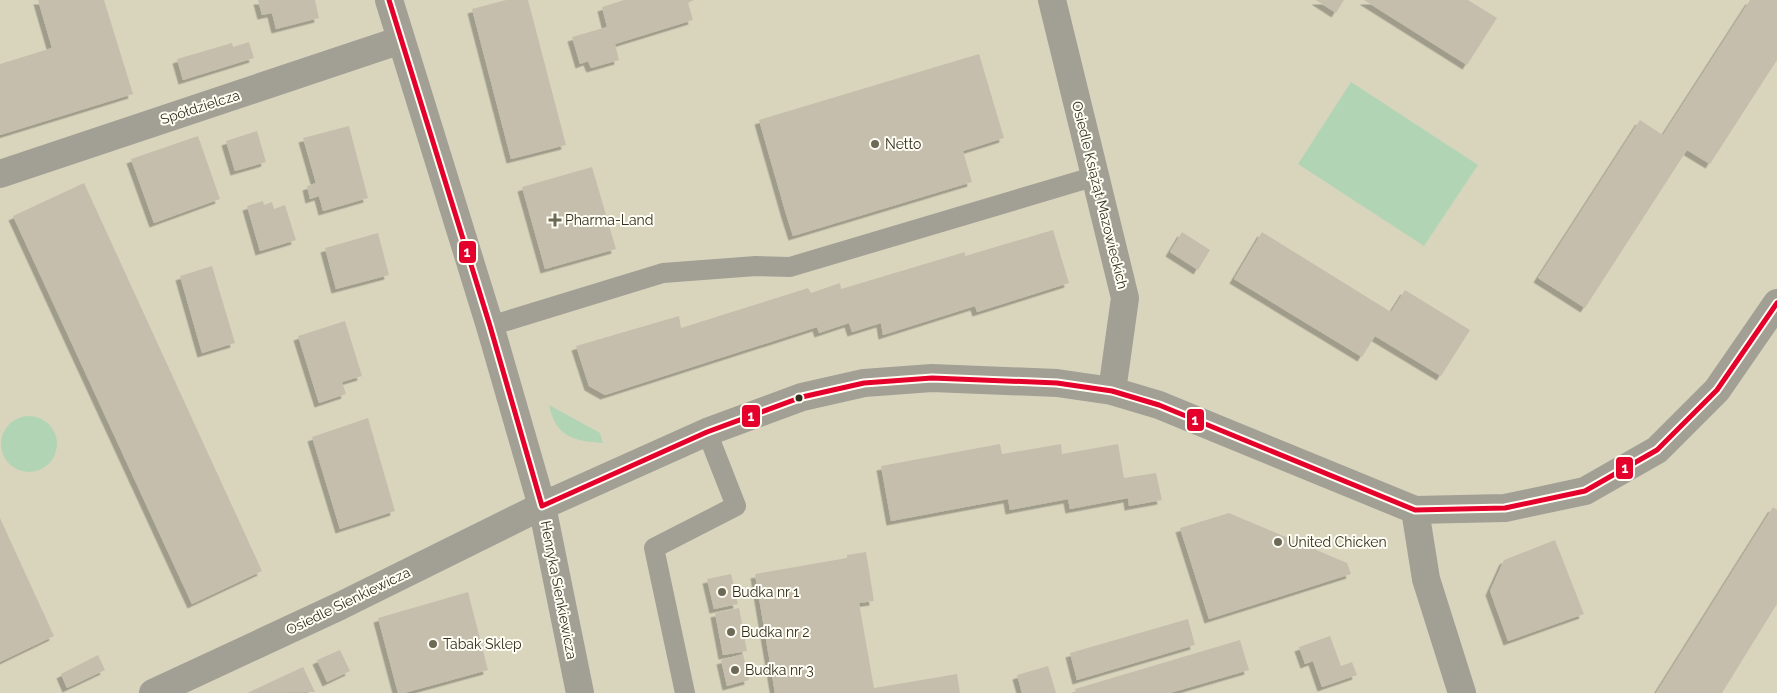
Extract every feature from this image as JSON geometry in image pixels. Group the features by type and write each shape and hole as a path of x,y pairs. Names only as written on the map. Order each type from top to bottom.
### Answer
{"street":[{"name":"Henryka Sienkiewicza","path":"388,0 490,326 542,506 580,693"},
{"name":"Osiedle Książąt Mazowieckich","path":"1052,0 1125,298 1112,391"},
{"name":"Spółdzielcza","path":"0,174 401,40"},
{"path":"1462,693 1426,579 1415,510 1505,508 1585,491 1657,450 1717,390 1777,303"},
{"name":"Osiedle Sienkiewicza","path":"153,693 340,606 542,506 707,432 802,397 864,383 932,378 1057,383 1112,391 1159,405 1415,510"}],"lane":[{"path":"490,326 663,274 756,266 790,267 1096,176"},
{"path":"685,693 654,548 736,506 707,432"}],"green space":[{"path":"1351,82 1478,165 1424,246 1298,164"},
{"path":"549,405 600,433 603,443 575,439 561,431 552,416"},
{"path":"29,416 44,421 52,429 57,444 52,459 44,467 29,472 14,467 6,459 1,444 6,429 14,421"}],"building":[{"path":"38,0 104,0 133,94 0,135 0,64 52,48"},
{"path":"258,0 315,0 319,18 276,29 272,13 262,15"},
{"path":"506,0 528,0 566,145 511,159 472,9"},
{"path":"624,0 694,0 688,3 693,20 615,44 619,60 591,68 588,61 580,64 572,37 607,27 602,7"},
{"path":"1316,0 1344,0 1336,13"},
{"path":"1364,0 1468,0 1497,18 1467,65"},
{"path":"1750,0 1777,0 1777,60 1710,164 1687,150 1585,308 1538,278 1640,120 1663,135"},
{"path":"249,42 254,58 183,80 177,59 232,43 233,47"},
{"name":"Netto","path":"979,54 1004,138 963,151 972,182 793,236 759,120"},
{"path":"349,126 368,198 323,211 319,196 310,199 307,186 316,183 303,138"},
{"path":"257,131 266,162 235,171 226,141"},
{"path":"198,136 220,199 154,223 131,159"},
{"path":"592,167 616,249 545,269 522,187"},
{"path":"84,183 262,571 192,604 13,216"},
{"path":"263,201 264,205 272,202 274,209 285,205 296,240 260,251 247,206"},
{"path":"1053,230 1069,283 977,312 975,306 883,335 881,323 852,332 849,323 819,333 817,327 605,395 589,386 576,346 679,316 681,328 808,288 811,293 840,283 841,289 965,252 965,256"},
{"path":"1182,232 1210,250 1198,270 1170,252"},
{"path":"1262,232 1391,312 1405,290 1470,330 1441,376 1375,336 1362,357 1234,279"},
{"path":"378,233 389,275 336,289 325,248"},
{"path":"212,266 235,343 202,353 180,276"},
{"path":"345,321 362,376 342,382 346,394 319,403 298,336"},
{"path":"368,418 395,511 340,529 312,437"},
{"path":"1000,444 1002,454 1061,444 1062,454 1118,444 1124,478 1156,473 1162,500 1129,506 1128,498 1070,509 1068,499 1010,510 1008,499 891,521 881,466"},
{"path":"1773,507 1777,510 1777,604 1722,693 1656,693"},
{"path":"1229,513 1347,563 1351,574 1209,619 1180,528"},
{"path":"0,518 54,636 0,662"},
{"path":"1555,540 1584,614 1508,641 1490,591 1504,560"},
{"path":"866,552 874,601 859,603 874,688 957,674 960,693 775,693 755,574 847,558 847,555"},
{"name":"Budka nr 1","path":"731,574 738,604 714,609 707,579"},
{"name":"Tabak Sklep","path":"468,592 488,670 398,693 378,618"},
{"name":"Budka nr 2","path":"739,608 747,651 723,655 715,613"},
{"path":"1188,619 1195,645 1077,680 1070,653"},
{"path":"1330,636 1341,666 1352,662 1357,675 1322,687 1313,661 1305,664 1299,647"},
{"path":"1240,640 1249,670 1170,693 1076,693 1075,689"},
{"path":"340,650 350,671 327,682 317,660"},
{"name":"Budka nr 3","path":"743,654 749,680 727,686 721,660"},
{"path":"98,655 105,670 67,688 61,674"},
{"path":"1048,666 1056,693 1022,693 1017,675"},
{"path":"303,667 315,692 247,693"}],"transit line":[{"name":"1","path":"389,0 490,326 542,506"},
{"name":"1","path":"542,506 707,432 802,397 864,383 932,378 1057,383 1112,391 1159,405 1415,510 1505,508 1585,491 1657,450 1717,390 1777,303"}],"place":[{"name":"Netto","path":"875,144"},
{"name":"Pharma-Land","path":"555,220"},
{"name":"United Chicken","path":"1278,542"},
{"name":"Budka nr 1","path":"722,592"},
{"name":"Budka nr 2","path":"731,632"},
{"name":"Tabak Sklep","path":"433,644"},
{"name":"Budka nr 3","path":"735,670"}]}
